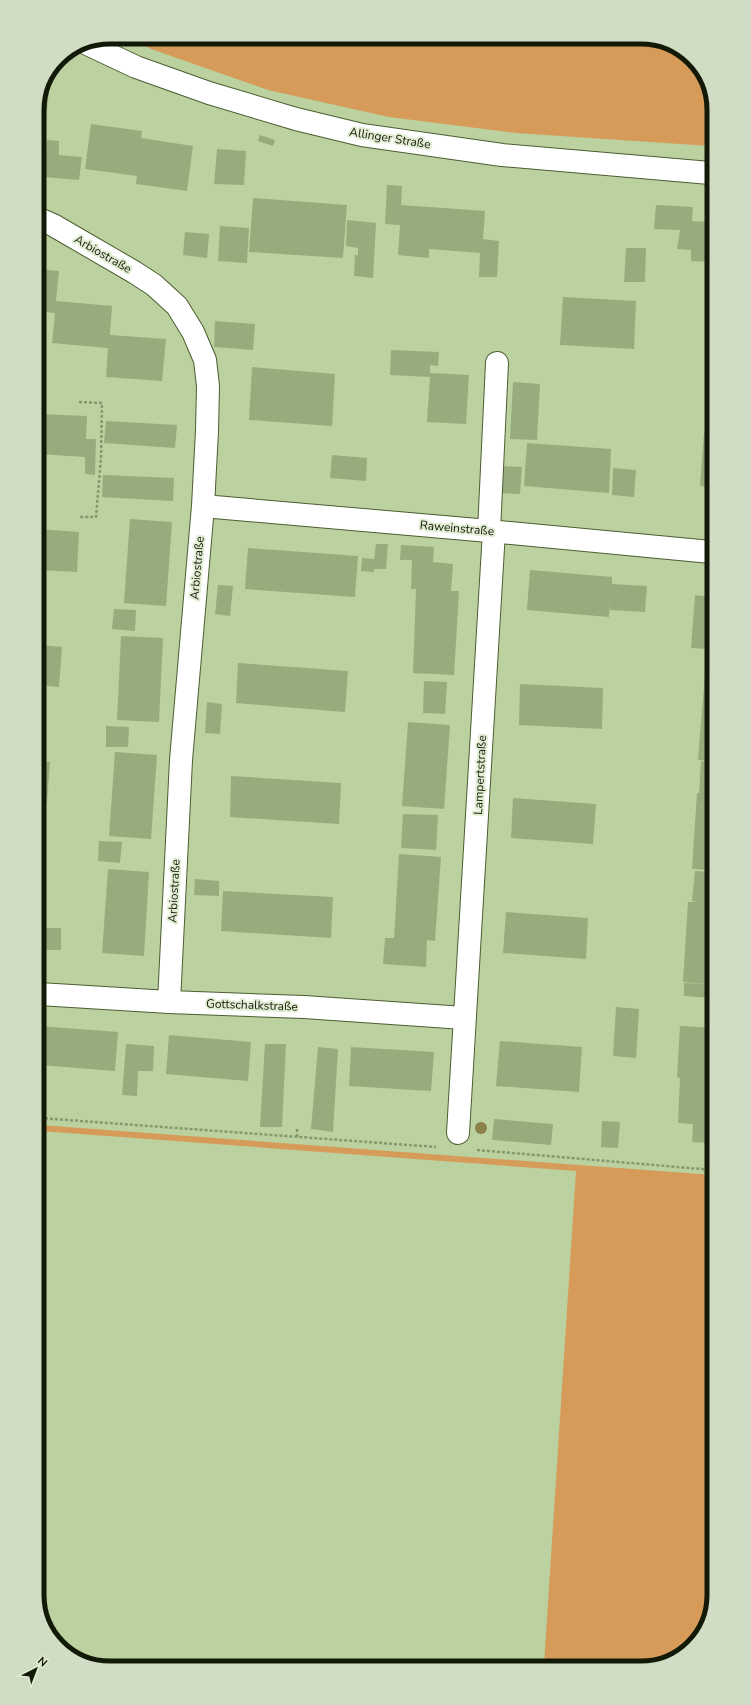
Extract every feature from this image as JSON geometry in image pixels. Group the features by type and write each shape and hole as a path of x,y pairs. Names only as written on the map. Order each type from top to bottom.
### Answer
{"street":[{"name":"Allinger Straße","path":"93,46 136,67 209,93 296,119 362,135 502,155 707,173"},
{"name":"Arbiostraße","path":"44,221 53,224 154,285 176,306 193,332 205,360 208,386 202,506 182,746 169,1002"},
{"name":"Lampertstraße","path":"458,1133 491,531 497,363"},
{"name":"Raweinstraße","path":"202,506 707,552"},
{"name":"Gottschalkstraße","path":"44,994 169,1002 304,1007 464,1018"}],"path":[{"path":"79,402 102,403 101,458 96,517 80,517"},
{"path":"44,1118 436,1147"},
{"path":"297,1129 297,1137"},
{"path":"475,1150 707,1169"}],"shaded area":[{"path":"141,44 654,45 674,53 688,63 698,77 706,97 707,146 516,133 389,117 268,90 151,49"},
{"path":"44,1125 707,1175 707,1595 703,1616 696,1632 681,1647 670,1654 654,1660 544,1661 576,1171 44,1131"}],"building":[{"path":"47,90 49,90 45,133 44,106 45,97"},
{"path":"91,124 142,131 141,138 193,146 187,191 136,184 137,176 85,169"},
{"path":"260,135 275,140 273,146 258,141"},
{"path":"47,140 59,141 59,155 82,157 79,180 44,177"},
{"path":"217,149 246,151 244,185 214,184"},
{"path":"387,185 402,186 401,205 485,211 483,239 499,241 497,277 479,277 480,253 429,249 429,258 398,255 400,225 385,224"},
{"path":"253,198 347,205 343,258 249,252"},
{"path":"656,205 693,207 692,221 707,222 707,262 691,261 691,250 677,249 680,230 654,229"},
{"path":"347,220 376,223 373,278 354,276 355,255 358,255 358,248 346,246"},
{"path":"220,226 249,228 247,263 218,261"},
{"path":"185,232 209,234 207,258 183,255"},
{"path":"626,248 646,248 645,282 624,282"},
{"path":"44,270 59,271 56,301 112,306 110,335 166,339 162,381 106,377 108,348 52,343 55,313 44,312"},
{"path":"563,297 636,301 634,349 560,345"},
{"path":"215,321 255,324 253,350 214,347"},
{"path":"391,350 439,352 438,366 430,365 430,373 469,375 466,424 427,422 430,377 390,375"},
{"path":"252,367 335,374 332,426 249,420"},
{"path":"513,382 540,384 537,440 510,439"},
{"path":"44,414 87,416 86,439 96,439 95,475 85,474 85,457 44,454"},
{"path":"106,421 177,425 175,448 104,443"},
{"path":"704,433 707,433 707,487 700,486"},
{"path":"527,443 611,449 609,493 524,486"},
{"path":"332,455 367,458 366,481 330,478"},
{"path":"499,466 522,467 520,494 497,493"},
{"path":"613,468 636,470 634,497 612,495"},
{"path":"103,475 174,478 173,501 102,497"},
{"path":"130,519 172,522 166,606 124,603"},
{"path":"44,529 79,532 77,572 44,570"},
{"path":"376,544 388,544 386,569 374,569 374,572 361,571 362,558 374,559"},
{"path":"401,545 434,547 433,562 453,564 451,591 459,591 454,675 413,673 416,589 411,589 412,560 400,560"},
{"path":"248,548 358,556 355,597 245,589"},
{"path":"530,570 612,577 612,584 647,586 645,612 610,610 610,602 609,617 527,610"},
{"path":"218,585 233,586 230,616 215,614"},
{"path":"695,595 707,596 707,649 691,648"},
{"path":"114,609 136,610 135,631 112,629"},
{"path":"121,636 163,638 159,722 117,720"},
{"path":"44,645 62,647 59,687 44,686"},
{"path":"707,649 707,761 698,760"},
{"path":"238,663 348,671 345,712 236,703"},
{"path":"424,681 447,682 445,714 423,713"},
{"path":"520,684 603,688 602,729 519,725"},
{"path":"207,702 222,704 220,734 205,733"},
{"path":"408,722 450,725 444,809 402,806"},
{"path":"106,726 129,727 128,747 106,747"},
{"path":"115,752 157,755 151,839 109,836"},
{"path":"44,761 50,762 47,802 44,802"},
{"path":"701,761 707,762 707,870 692,869 697,793 699,793"},
{"path":"231,776 341,783 339,824 230,817"},
{"path":"513,798 596,804 593,844 511,838"},
{"path":"403,814 438,815 436,850 401,848"},
{"path":"99,841 122,842 120,863 98,861"},
{"path":"399,854 441,857 435,941 427,940 426,967 383,964 385,938 394,938"},
{"path":"108,869 149,872 144,956 102,953"},
{"path":"695,871 707,872 707,984 683,982 688,902 698,902 692,901"},
{"path":"195,879 219,881 219,896 194,895"},
{"path":"223,891 333,897 331,938 221,931"},
{"path":"506,912 588,918 586,959 503,953"},
{"path":"44,928 61,928 61,950 44,950"},
{"path":"684,983 707,984 707,998 684,996"},
{"path":"616,1007 639,1009 636,1058 613,1056"},
{"path":"44,1026 118,1032 115,1071 44,1065"},
{"path":"680,1026 707,1028 707,1143 692,1142 693,1124 678,1123 680,1078 677,1077"},
{"path":"169,1035 251,1042 248,1081 166,1074"},
{"path":"500,1041 582,1047 579,1092 496,1086"},
{"path":"126,1044 154,1046 153,1071 138,1071 137,1096 122,1095"},
{"path":"265,1044 286,1044 282,1127 260,1127"},
{"path":"318,1047 338,1049 333,1132 311,1129"},
{"path":"351,1047 434,1052 431,1091 349,1086"},
{"path":"494,1119 553,1124 551,1145 492,1140"},
{"path":"602,1121 620,1122 618,1148 601,1147"}]}
